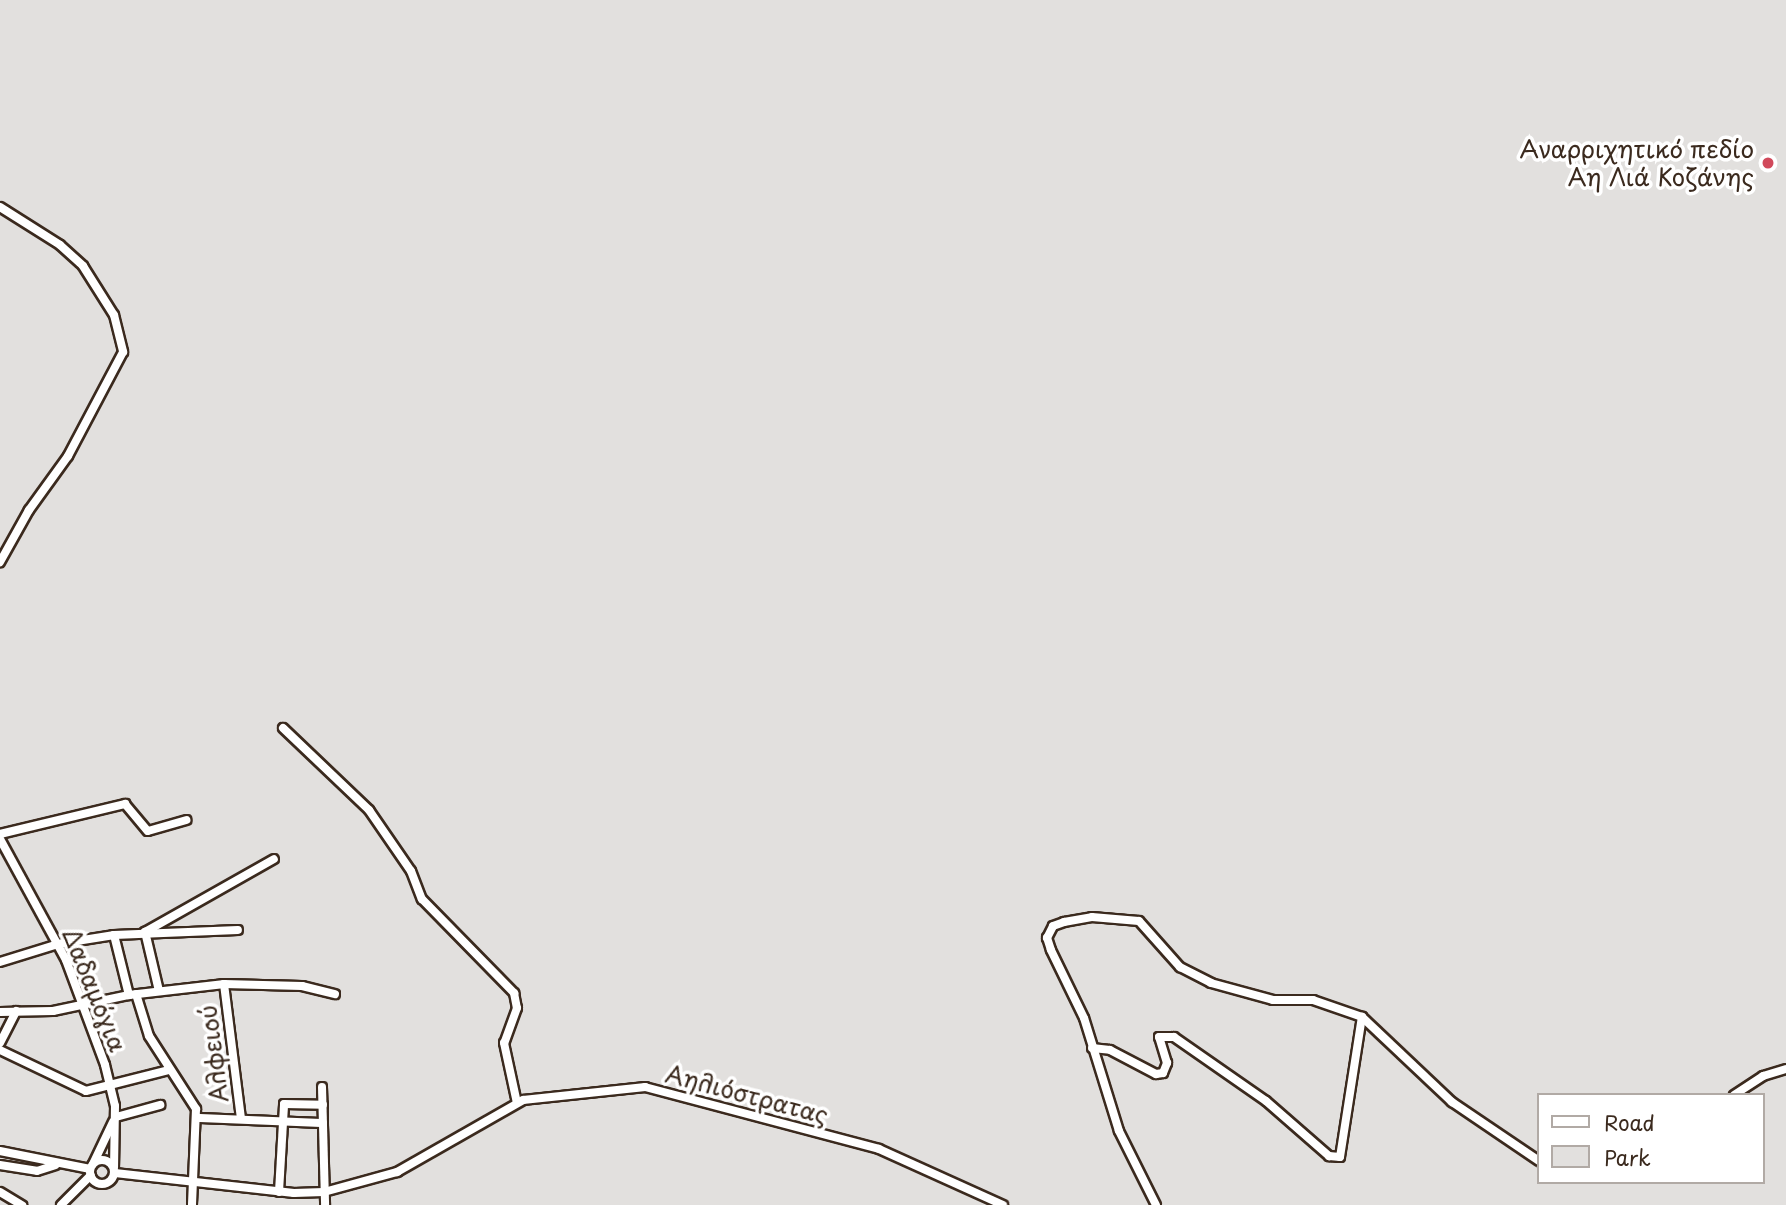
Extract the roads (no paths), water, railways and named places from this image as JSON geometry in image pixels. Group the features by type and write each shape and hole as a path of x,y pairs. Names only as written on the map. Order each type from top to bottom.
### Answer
{"street":[{"path":"0,207 61,245 83,266 114,315 123,352 68,456 29,510 0,562"},
{"path":"283,728 369,810 411,871 422,899 517,998 505,1043 517,1102"},
{"path":"0,836 125,804 148,831 186,820"},
{"name":"Δαδαμόγια","path":"0,836 58,944 83,1003 112,1087 116,1116 114,1170"},
{"path":"145,932 274,859"},
{"path":"1156,1205 1119,1131 1070,984 1047,938 1054,926 1092,917 1139,921 1180,967 1210,983 1273,1000 1313,1000 1362,1017 1452,1102 1538,1160"},
{"path":"0,962 58,944 114,935 238,930"},
{"path":"145,932 159,991"},
{"path":"114,935 149,1036 169,1070 181,1081 198,1118 192,1205"},
{"path":"0,1012 53,1011 133,994 224,984 302,986 335,994"},
{"name":"Αλφειού","path":"224,984 241,1119"},
{"path":"0,1043 16,1011"},
{"path":"1093,1048 1110,1050 1156,1074 1163,1073 1167,1063 1158,1037 1174,1037 1266,1101 1329,1156 1340,1157 1362,1017"},
{"path":"0,1050 86,1091 112,1087 169,1070"},
{"path":"1737,1093 1763,1076 1786,1069"},
{"path":"322,1087 325,1205"},
{"name":"Αηλιόστρατας","path":"0,1152 91,1169 104,1160 114,1170 194,1182 279,1192 324,1192 397,1172 517,1102 549,1094 663,1090 879,1149 1003,1205"},
{"path":"279,1192 284,1104 323,1105"},
{"path":"61,1205 91,1169 116,1116 160,1105"},
{"path":"198,1118 323,1123"},
{"path":"0,1165 37,1171 56,1164"},
{"name":"Αηλιόστρατας","path":"91,1169 103,1184 114,1170"},
{"path":"0,1192 22,1205"}],"place":[{"name":"Αναρριχητικό πεδίο Αη Λιά Κοζάνης","path":"1768,163"}]}
